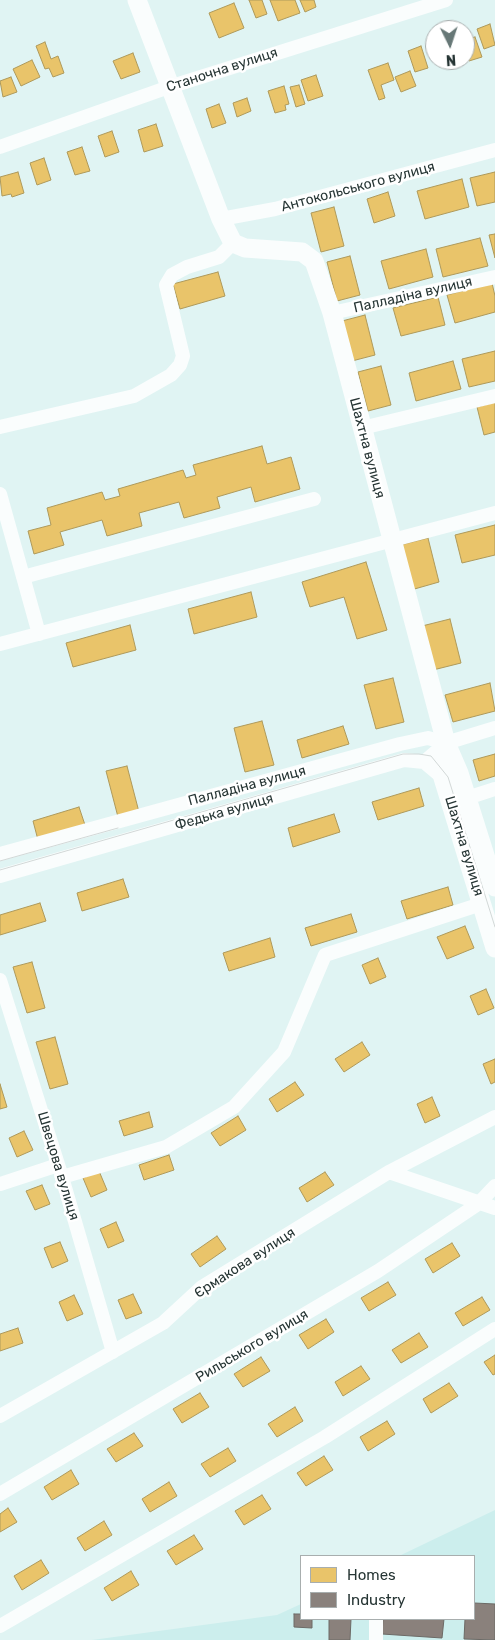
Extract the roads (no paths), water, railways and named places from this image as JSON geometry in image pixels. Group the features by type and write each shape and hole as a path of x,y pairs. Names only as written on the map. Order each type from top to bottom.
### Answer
{"main road":[{"path":"137,0 221,219 233,243"},
{"name":"Шахтна вулиця","path":"233,243 245,248 302,252 314,261 332,313 390,539 446,743 495,886"},
{"name":"Шахтна вулиця","path":"446,743 443,778 495,948"}],"street":[{"name":"Станочна вулиця","path":"0,147 169,87 446,0"},
{"name":"Антокольського вулиця","path":"221,219 275,209 495,150"},
{"path":"0,427 134,396 171,376 180,365 183,356 166,285 172,275 187,267 219,258 233,243"},
{"name":"Палладіна вулиця","path":"332,313 495,277"},
{"path":"362,428 495,396"},
{"path":"0,494 39,634"},
{"path":"23,577 314,499"},
{"path":"0,644 390,539 495,513"},
{"name":"Палладіна вулиця","path":"0,854 400,744 428,738 446,743 495,728"},
{"path":"443,778 424,762 446,743"},
{"name":"Федька вулиця","path":"0,876 404,760 424,762"},
{"path":"466,798 495,789"},
{"path":"0,1184 166,1147 234,1107 284,1052 325,955 481,904"},
{"name":"Швецова вулиця","path":"0,980 60,1171 113,1352"},
{"name":"Єрмакова вулиця","path":"0,1416 163,1323 202,1287 389,1172 495,1117"},
{"path":"389,1172 478,1204 495,1208"},
{"name":"Рильського вулиця","path":"0,1494 378,1272 478,1204 495,1186"},
{"path":"0,1626 325,1437 495,1329"},
{"path":"376,1620 376,1640"}],"tram line":[{"path":"0,870 403,754 419,754 431,756 448,777 495,927"},
{"path":"0,861 118,828"}]}
